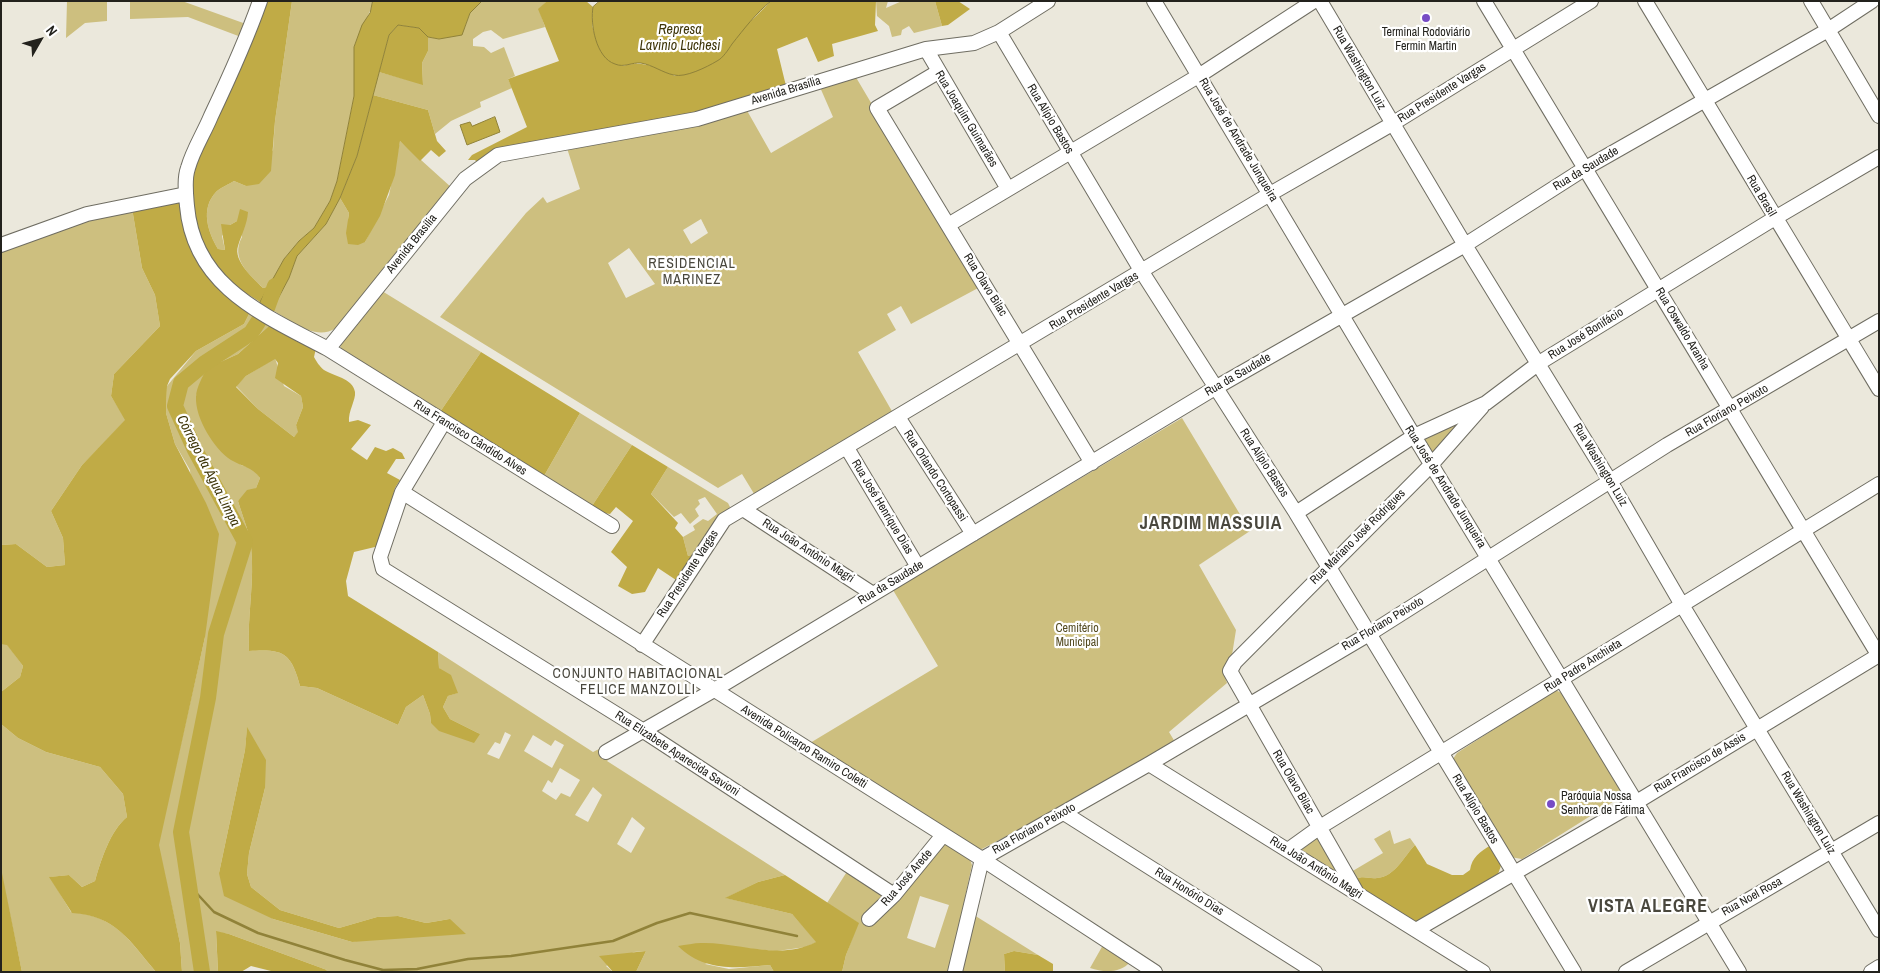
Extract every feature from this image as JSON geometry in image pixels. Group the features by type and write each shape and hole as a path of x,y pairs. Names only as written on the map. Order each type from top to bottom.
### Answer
{"street":[{"path":"260,1 246,39 187,169 188,220 193,236 208,268 221,283 279,323 328,349"},
{"name":"Avenida Brasília","path":"328,349 466,179 498,155 697,119 926,49 974,42 999,32 1048,1"},
{"name":"Rua José de Andrade Junqueira","path":"1154,1 1635,803 1739,972"},
{"path":"948,225 1069,151 1200,75 1314,1"},
{"name":"Rua Washington Luiz","path":"1320,1 1464,246 1539,363 1682,605 1879,930"},
{"name":"Rua Oswaldo Aranha","path":"1484,1 1879,656"},
{"name":"Rua Presidente Vargas","path":"642,645 724,520 1270,194 1392,124 1512,48 1591,1"},
{"name":"Rua Brasil","path":"1645,1 1879,390"},
{"path":"1811,1 1879,116"},
{"name":"Rua da Saudade","path":"606,752 714,690 1216,388 1464,246 1584,169 1828,30 1872,1"},
{"name":"Rua Alípio Bastos","path":"999,32 1142,272 1296,513 1574,972"},
{"name":"Rua Joaquim Guimarães","path":"926,49 1008,188"},
{"name":"Rua Olavo Bilac","path":"938,72 877,108 1092,463"},
{"name":"Rua José Bonifácio","path":"1296,513 1414,436 1486,403 1539,363 1775,218 1879,157"},
{"path":"1,245 87,214 186,194"},
{"name":"Rua Floriano Peixoto","path":"955,972 982,859 1149,764 1369,634 1667,445 1731,410 1879,320"},
{"name":"Rua Francisco Cândido Alves","path":"328,349 612,526"},
{"name":"Rua Mariano José Rodrigues","path":"1230,671 1234,662 1431,464 1486,403"},
{"name":"Rua Orlando Cortopassi","path":"898,417 973,534"},
{"path":"402,492 444,422"},
{"name":"Rua José Henrique Dias","path":"847,448 918,567"},
{"name":"Rua Padre Anchieta","path":"1288,850 1320,827 1879,484"},
{"name":"Rua Elizabete Aparecida Savioni","path":"402,492 380,557 382,569 642,730 894,894"},
{"name":"Avenida Policarpo Ramiro Coletti","path":"402,492 982,859 1155,972"},
{"name":"Rua João Antônio Magri","path":"743,509 874,594"},
{"name":"Rua Francisco de Assis","path":"1416,930 1513,872 1635,803 1879,656"},
{"name":"Rua Olavo Bilac","path":"1230,671 1357,893"},
{"name":"Rua João Antônio Magri","path":"1149,764 1483,972"},
{"name":"Rua Honório Dias","path":"1064,812 1315,972"},
{"name":"Rua Noel Rosa","path":"1626,972 1879,823"},
{"name":"Rua José Arede","path":"869,919 894,894 943,835"},
{"path":"1871,972 1879,967"}],"green space":[{"path":"67,1 107,1 107,21 85,23 66,38"},
{"path":"130,1 182,1 246,24 241,37 188,17 130,19"},
{"path":"292,1 374,2 354,47 354,96 337,181 330,201 314,228 299,241 284,259 270,286 263,288 247,272 240,259 238,252 242,237 237,221 230,225 222,236 225,250 218,249 211,235 207,213 211,199 216,192 234,181 246,186 273,150 275,121"},
{"path":"482,1 547,1 539,9 545,27 503,39 491,30 483,32 473,39 473,46 484,47 491,53 504,47 515,76 508,79 512,88 480,102 481,107 451,121 435,134 428,110 373,95 379,72 423,84 422,63 428,51 428,37 439,39 465,27 470,13"},
{"path":"876,1 888,1 886,8 902,1 935,1 942,26 914,33 909,26 902,30 901,35 892,37 889,26 877,16"},
{"path":"854,74 980,287 911,324 901,306 887,314 896,330 858,352 893,413 756,497 742,474 718,488 440,317 526,213 543,197 547,203 580,189 566,145 745,107 771,153 833,117 819,85","holes":["701,219 708,233 691,244 683,230","629,248 655,284 626,298 608,263"]},
{"path":"400,141 452,188 336,328 328,332 312,331 295,324 272,310 289,278 297,256 326,224 340,198 349,213 348,219 365,242 389,195"},
{"path":"132,208 142,268 155,295 160,326 114,374 111,396 126,420 82,465 51,511 63,538 65,565 47,567 16,544 1,545 1,250 90,218"},
{"path":"382,291 481,352 440,412 341,350 340,344"},
{"path":"251,310 270,325 238,354 207,368 196,396 241,465 254,469 260,478 256,488 238,501 249,535 252,559 249,651 278,652 289,659 300,686 317,688 398,725 406,707 423,695 430,714 431,723 480,734 450,719 443,707 448,696 457,693 439,668 438,652 593,752 599,749 607,756 612,756 607,761 785,875 758,882 726,898 792,914 817,942 806,947 777,951 741,948 705,964 729,969 770,965 774,972 636,972 646,951 634,952 606,966 613,972 326,972 327,970 229,934 216,932 218,972 182,972 180,943 158,845 205,637 190,470 175,444 166,413 167,386 196,351 244,324","holes":["247,728 265,788 249,853 247,874 251,887 280,910 339,928 377,917 398,916 426,923 450,919 352,942 273,919 219,873 245,750","505,732 511,735 499,759 487,754 495,742 500,744","533,735 551,746 555,740 564,745 552,768 524,751","560,768 580,780 570,797 561,793 556,800 542,791 548,780 552,783","593,787 602,795 588,822 575,815","632,817 645,828 631,853 617,844"]},
{"path":"275,358 284,386 301,396 303,407 296,425 299,432 294,437 258,409 236,386 246,376"},
{"path":"580,413 632,445 592,506 544,476"},
{"path":"1467,414 1435,453 1430,452 1422,440 1423,436"},
{"name":"Cemitério Municipal","path":"1182,418 1250,531 1199,565 1236,630 1232,655 1223,672 1227,683 1169,732 1175,742 1057,810 980,850 810,743 938,666 893,590"},
{"path":"668,467 728,503 730,507 698,553 688,556 683,537 695,530 693,526 703,519 708,521 717,514 705,497 698,500 700,504 695,509 699,516 690,524 681,513 674,517 651,494"},
{"path":"1,644 7,644 23,666 20,677 1,692"},
{"path":"1555,690 1562,693 1621,790 1619,798 1522,859 1510,857 1453,759 1457,753"},
{"path":"1,724 18,738 46,752 100,767 123,794 127,817 111,838 103,855 95,881 82,887 69,875 50,877 71,912 86,914 111,924 129,940 156,972 22,972 1,872"},
{"path":"1390,830 1394,844 1410,838 1415,845 1389,874 1377,878 1361,877 1355,879 1351,872 1383,853 1374,839"},
{"path":"1317,834 1343,877 1300,851 1302,845"},
{"path":"947,844 969,857 972,865 949,972 842,972 858,923 827,903 848,870 884,891 884,897 940,847","holes":["920,896 949,905 935,948 907,938"]},
{"path":"974,915 1038,955 1014,951 1004,954 1005,972 961,972"},
{"path":"1103,945 1130,962 1122,968 1112,971 1090,968"}],"shaded area":[{"path":"266,1 292,1 275,121 271,171 259,184 246,186 234,181 220,189 211,199 207,213 207,220 214,242 218,249 225,250 221,224 230,225 237,221 240,209 248,212 237,252 241,264 255,280 263,288 270,286 260,302 225,280 201,243 192,199 193,171 252,41"},
{"path":"547,1 586,1 593,7 593,27 598,41 623,66 630,64 649,65 675,76 753,19 771,1 876,1 875,25 878,31 832,44 834,56 818,62 807,37 777,49 786,86 696,114 478,163 475,160 468,160 472,155 527,127 508,79 559,61 538,9"},
{"path":"935,1 958,1 970,9 948,25 942,26"},
{"path":"398,25 419,28 428,37 428,51 422,63 423,85 379,72 389,35"},
{"path":"373,95 428,110 437,141 446,151 439,157 431,150 420,161 400,141 395,175 380,216 365,242 358,245 348,244 346,233 349,213 340,198 357,156"},
{"path":"178,200 182,203 192,246 251,310 244,324 196,351 170,379 167,386 166,413 175,444 206,503 219,534 205,637 159,845 180,943 182,972 156,972 129,940 111,925 87,915 72,913 49,877 69,875 82,887 95,881 103,855 111,838 127,817 123,794 100,767 46,752 18,738 1,724 1,692 20,677 23,666 7,645 1,644 1,545 16,544 47,567 65,565 63,538 51,511 82,465 125,420 111,396 114,374 160,326 155,295 142,268 132,208"},
{"path":"270,325 316,348 314,357 321,367 347,380 353,387 355,395 349,422 358,420 371,425 351,449 367,460 375,447 386,451 393,448 402,453 405,459 396,459 387,473 400,480 395,488 379,546 354,552 346,581 348,596 438,652 439,668 451,675 458,693 448,696 443,707 450,719 480,734 474,743 439,731 431,723 430,714 423,695 406,707 398,725 317,688 300,686 289,659 278,652 249,651 252,559 249,535 238,501 247,490 256,488 260,478 250,469 231,460 212,441 202,423 196,397 198,386 207,368 238,354","holes":["275,359 278,363 275,378 301,396 303,407 296,425 298,432 294,437 258,409 236,387 246,376"]},
{"path":"481,352 580,413 544,476 440,412"},
{"path":"632,445 668,467 651,494 678,523 675,528 683,537 688,556 698,553 679,582 658,568 645,592 632,594 618,586 627,567 611,552 633,521 616,507 610,514 604,513 592,506"},
{"path":"247,727 266,760 265,788 249,853 247,874 251,887 280,910 339,928 377,917 398,916 426,923 450,919 466,934 352,942 273,919 224,896 219,873 245,750"},
{"path":"1415,845 1427,864 1452,875 1463,875 1470,870 1475,858 1491,845 1502,863 1498,874 1420,921 1413,923 1365,894 1355,879 1361,877 1377,878 1389,874"},
{"path":"2,873 22,972 1,972"},
{"path":"785,875 859,923 846,955 842,972 774,972 770,965 721,966 699,960 678,946 716,943 759,949 788,950 816,942 792,914 725,898 758,882"},
{"path":"216,931 327,970 326,972 275,972 251,966 241,972 218,972"},
{"path":"646,951 636,972 613,972 599,956"},
{"path":"1014,951 1038,955 1053,964 1053,972 1005,972 1004,954"}],"water":[{"path":"373,1 482,1 470,13 462,35 439,39 428,37 419,28 398,25 389,35 357,156 340,198 326,224 297,256 289,278 272,310 260,302 284,259 299,241 314,228 330,201 337,181 354,96 354,47 362,25 370,13"},
{"name":"Represa Lavinio Luchesi","path":"600,1 771,1 750,21 719,60 696,71 679,76 641,63 622,65 608,61 599,48 592,22 593,7"},
{"path":"495,117 500,132 467,145 460,125 470,122 472,126"}],"waterway":[{"name":"Córrego da Água Limpa","path":"202,972 181,832 208,698 216,634 245,542 195,450 175,406 181,383 205,363 251,333 267,308 275,286"},
{"path":"189,885 214,912 258,933 383,970 417,969 468,959 511,956 613,941 657,923 690,913 797,936"}],"place":[{"name":"Terminal Rodoviário Fermin Martin","path":"1426,18"},
{"name":"Paróquia Nossa Senhora de Fátima","path":"1551,804"}],"district":[{"name":"RESIDENCIAL MARINEZ","path":"692,272"},
{"name":"JARDIM MASSUIA","path":"1211,524"},
{"name":"CONJUNTO HABITACIONAL FELICE MANZOLLI","path":"638,682"},
{"name":"VISTA ALEGRE","path":"1648,907"}]}
